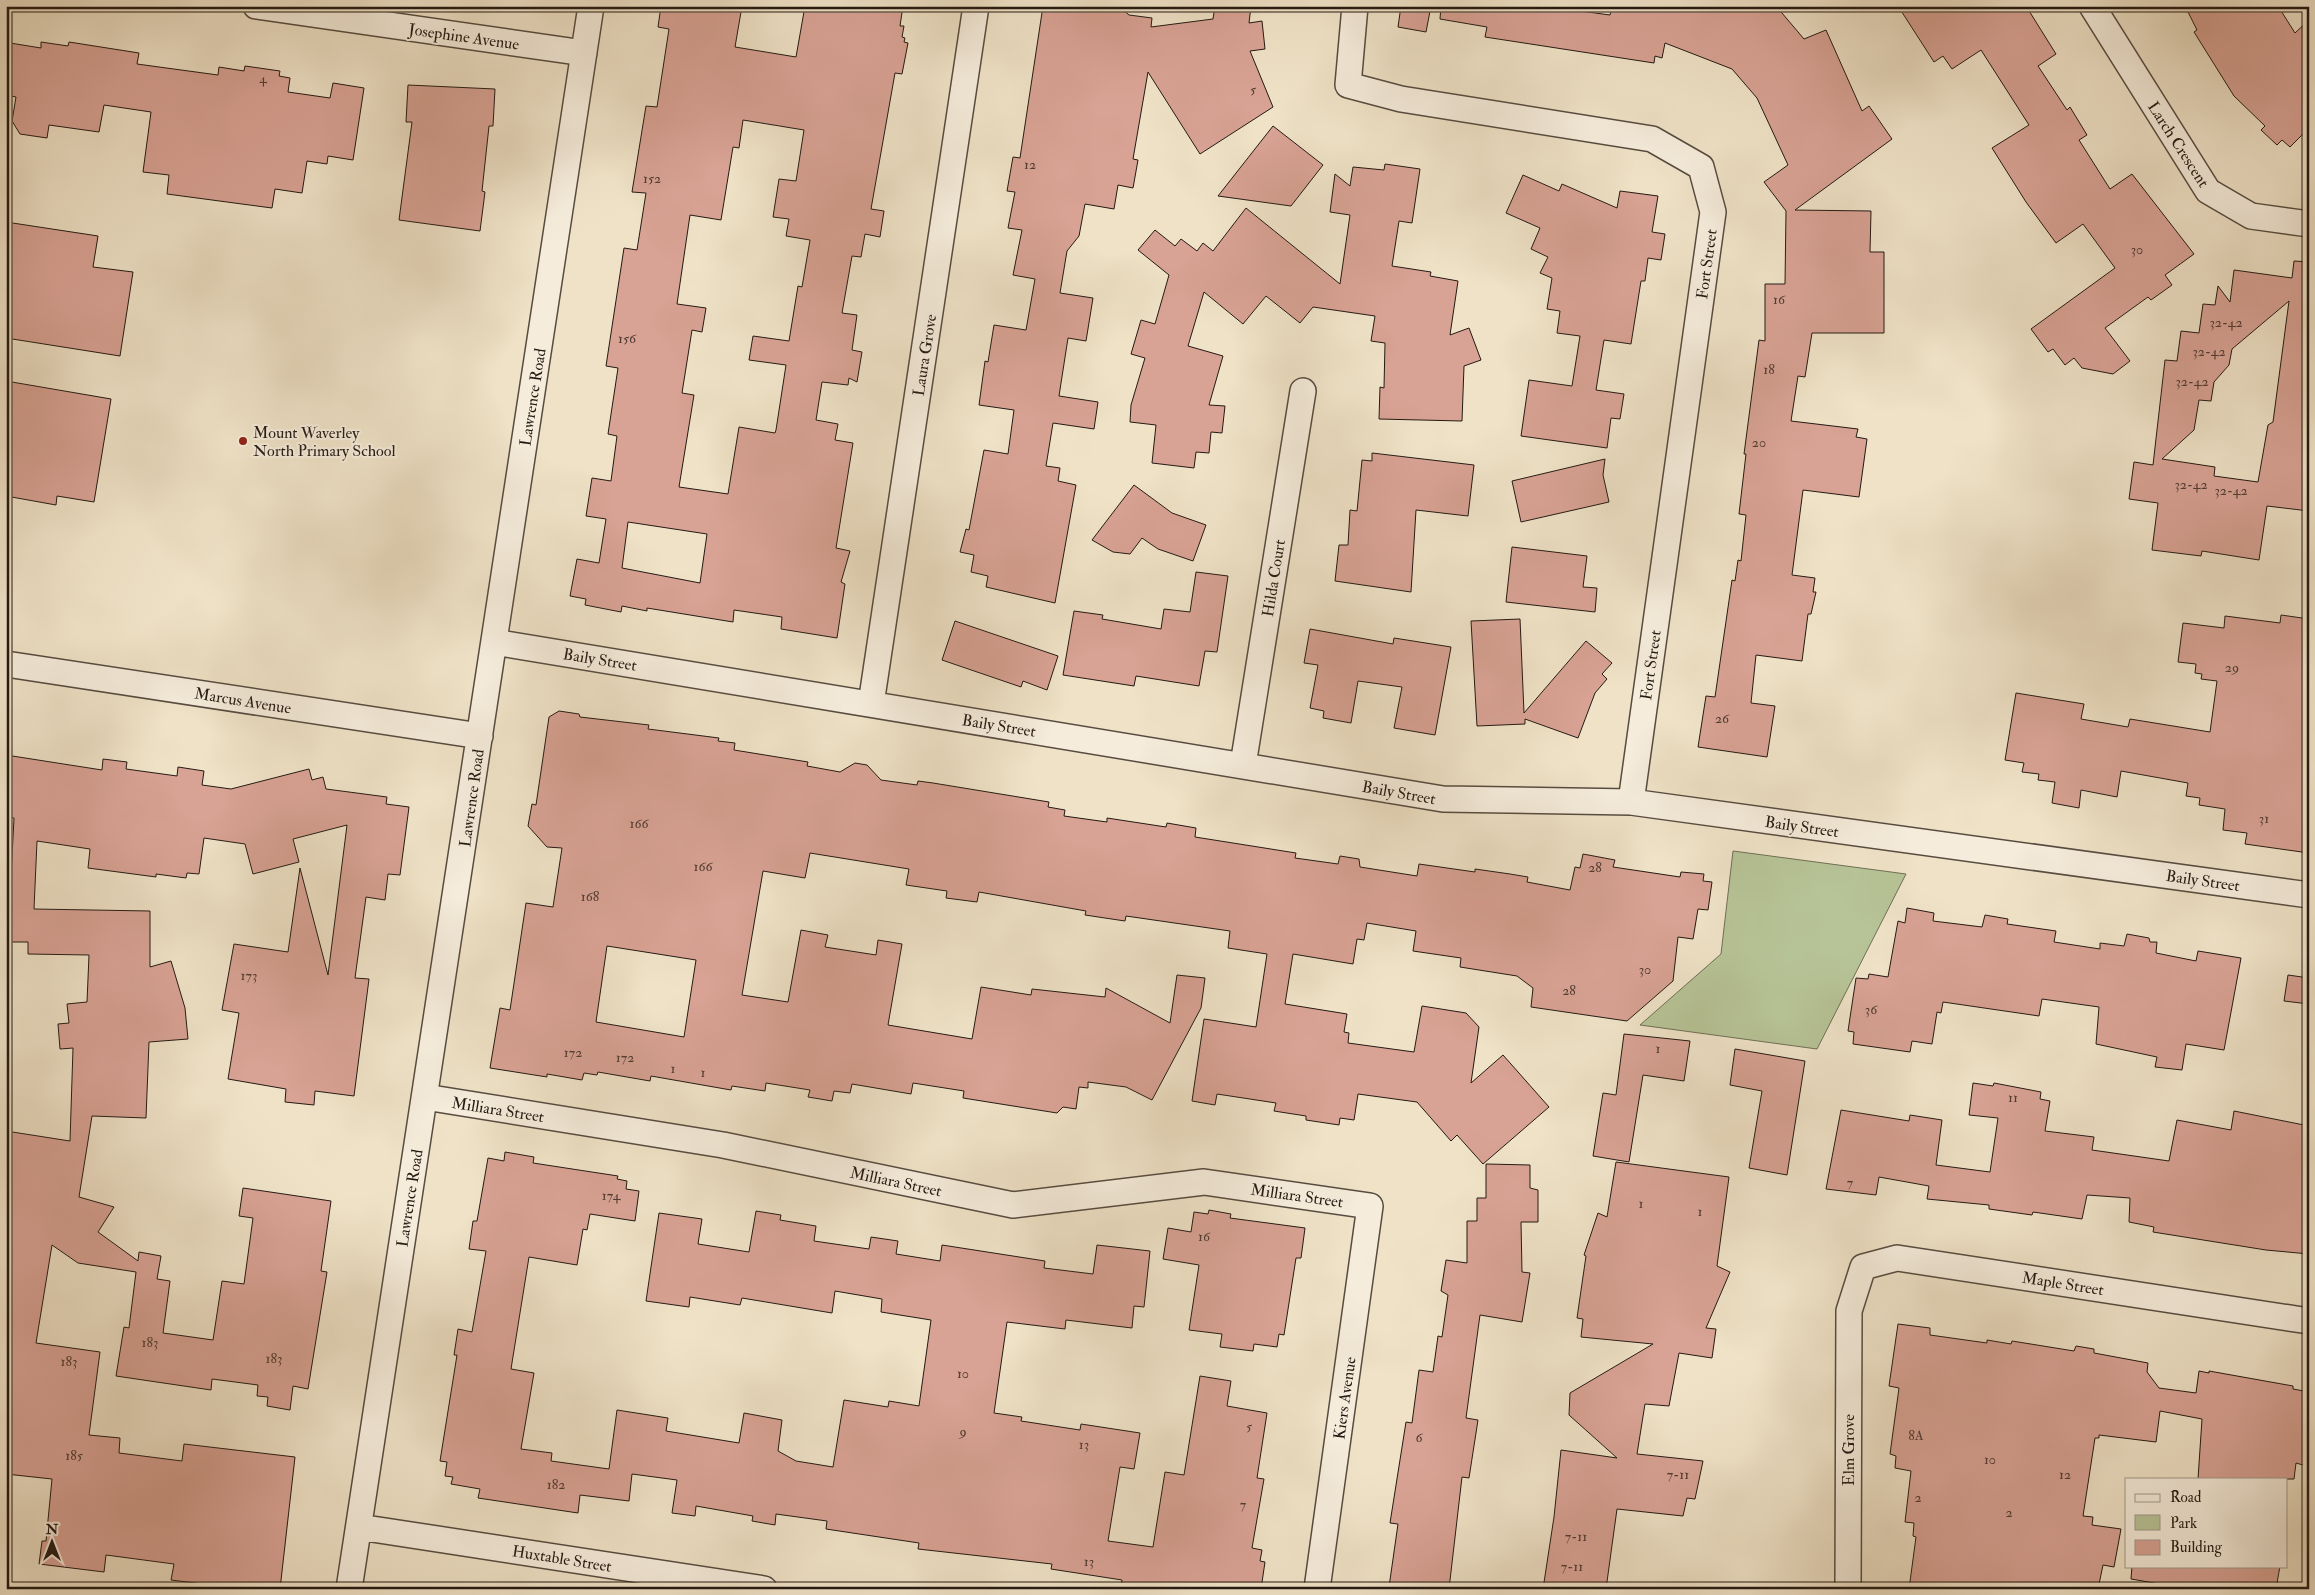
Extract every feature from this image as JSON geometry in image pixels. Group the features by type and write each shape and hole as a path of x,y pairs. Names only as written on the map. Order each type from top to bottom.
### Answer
{"street":[{"name":"Josephine Avenue","path":"256,6 584,53"},
{"name":"Lawrence Road","path":"349,1589 591,6"},
{"name":"Laura Grove","path":"871,704 976,6"},
{"name":"Fort Street","path":"1356,6 1348,85 1401,99 1652,139 1701,167 1713,212 1631,802"},
{"name":"Larch Crescent","path":"2092,6 2208,191 2251,216 2309,224"},
{"name":"Hilda Court","path":"1242,765 1303,391"},
{"name":"Baily Street","path":"494,642 1443,799 1631,802 2309,895"},
{"name":"Marcus Avenue","path":"6,664 480,736"},
{"name":"Milliara Street","path":"425,1098 722,1145 1013,1205 1204,1182 1370,1206"},
{"name":"Kiers Avenue","path":"1318,1589 1370,1206"},
{"name":"Maple Street","path":"1849,1311 1863,1268 1896,1258 2309,1321"},
{"name":"Elm Grove","path":"1848,1589 1849,1311"},
{"name":"Huxtable Street","path":"359,1526 764,1589"}],"green space":[{"path":"1733,851 1906,874 1817,1049 1640,1025 1721,954"}],"building":[{"path":"661,6 742,6 735,47 796,57 805,6 903,6 900,26 904,26 902,37 905,38 904,42 908,43 902,74 895,73 871,209 884,211 880,237 865,234 861,257 852,256 842,313 857,315 852,350 862,352 857,382 849,378 848,385 822,382 816,420 838,424 835,440 853,443 836,548 850,551 841,582 845,584 837,638 781,629 782,617 734,610 733,622 647,608 647,611 622,606 621,612 585,605 586,599 570,596 577,559 599,563 606,519 586,516 592,478 611,481 617,436 608,434 618,368 606,366 624,248 637,250 646,193 632,192 646,106 657,107 669,29 658,27","holes":["743,120 804,130 796,181 779,179 773,217 789,219 786,236 810,240 802,287 798,286 789,341 753,336 749,360 786,365 776,430 775,433 739,427 728,494 679,487 694,395 682,393 692,330 702,332 706,308 677,304 690,215 721,220 733,147 739,148","628,522 707,534 700,583 622,568"]},
{"path":"1043,6 1119,6 1129,15 1152,18 1151,27 1213,19 1215,6 1251,6 1249,23 1262,21 1265,49 1250,51 1273,107 1200,154 1148,72 1133,159 1138,160 1133,188 1118,185 1114,209 1085,204 1079,236 1067,251 1060,293 1093,298 1086,341 1068,338 1059,396 1098,402 1094,429 1053,423 1046,466 1060,468 1058,481 1076,485 1055,603 986,587 988,576 971,572 974,555 960,552 966,529 969,530 984,450 1008,454 1014,410 979,405 985,361 988,362 994,325 1026,330 1035,279 1013,275 1022,230 1008,228 1015,192 1007,191 1013,157 1020,158"},
{"path":"1401,6 1431,6 1426,32 1398,27"},
{"path":"1441,6 1566,6 1566,9 1610,15 1612,6 1776,6 1804,39 1826,30 1862,111 1869,106 1892,139 1795,210 1871,211 1870,252 1884,252 1884,333 1812,333 1805,377 1798,376 1791,421 1858,429 1856,437 1867,439 1859,497 1803,490 1792,575 1815,578 1813,592 1816,592 1811,614 1808,614 1802,661 1756,655 1751,703 1775,706 1767,757 1698,747 1706,696 1715,697 1732,580 1735,581 1738,560 1741,561 1746,515 1739,514 1746,454 1744,454 1759,340 1765,341 1765,284 1785,284 1786,211 1764,182 1788,165 1757,98 1732,69 1665,43 1662,58 1655,56 1654,63 1485,37 1487,27 1440,19"},
{"path":"1898,6 2026,6 2056,54 2038,66 2067,110 2070,107 2087,135 2079,140 2110,189 2132,174 2194,254 2165,275 2172,285 2151,300 2148,297 2105,328 2130,361 2113,374 2082,368 2074,358 2065,365 2053,349 2048,352 2031,329 2115,268 2083,224 2056,243 2026,202 1992,148 2029,125 1981,50 1952,69 1943,56 1934,62"},
{"path":"2185,6 2278,6 2295,33 2309,20 2309,128 2290,147 2282,140 2277,145 2261,130 2265,126 2234,96 2194,32 2197,30"},
{"path":"41,42 68,46 69,42 139,53 137,64 218,75 219,67 244,71 245,66 280,71 279,76 290,78 288,92 330,98 333,83 364,88 353,160 328,156 327,164 307,161 302,193 275,189 272,208 167,194 169,175 143,172 151,112 104,105 99,132 49,125 47,138 20,134 12,121 16,97 6,95 6,48 10,49 10,43 41,48"},
{"path":"408,85 495,89 493,126 489,126 482,191 485,192 480,231 399,220 412,122 406,122"},
{"path":"1273,126 1323,165 1291,206 1218,196"},
{"path":"1385,164 1420,169 1412,223 1399,221 1392,266 1431,272 1430,276 1458,281 1450,335 1469,328 1481,360 1464,366 1462,421 1379,419 1380,387 1384,388 1385,343 1371,341 1375,316 1313,307 1300,323 1266,296 1243,324 1204,292 1188,346 1223,356 1209,405 1225,406 1222,433 1211,432 1209,453 1196,452 1194,468 1152,463 1156,425 1130,422 1131,405 1145,358 1131,354 1141,320 1155,324 1169,275 1138,250 1155,230 1175,246 1181,239 1197,251 1203,243 1213,251 1246,208 1340,284 1350,215 1330,212 1335,174 1350,186 1353,167 1384,170"},
{"path":"1523,175 1559,191 1562,184 1617,208 1620,191 1658,196 1652,232 1665,234 1661,260 1648,258 1645,281 1641,281 1631,344 1604,340 1596,390 1624,394 1620,419 1611,418 1607,448 1521,436 1529,380 1572,386 1580,336 1557,333 1560,311 1547,309 1552,278 1540,273 1548,257 1531,249 1540,228 1506,213"},
{"path":"6,222 98,236 93,267 133,272 120,356 6,338"},
{"path":"2294,261 2309,262 2309,389 2304,425 2309,425 2309,511 2267,506 2259,560 2202,551 2201,556 2152,550 2158,503 2129,499 2134,462 2153,465 2165,360 2177,361 2181,331 2199,333 2203,304 2215,305 2218,286 2230,302 2234,270 2292,278","holes":["2289,301 2273,422 2268,425 2258,482 2214,476 2215,467 2162,459 2194,430 2199,400 2211,401 2214,382 2229,365 2232,349"]},
{"path":"6,381 111,399 94,502 57,496 56,505 6,496"},
{"path":"1372,453 1474,465 1468,516 1416,510 1411,592 1335,581 1339,545 1348,545 1350,510 1357,511 1362,460 1372,461"},
{"path":"1605,459 1603,475 1609,502 1521,522 1512,481"},
{"path":"1134,485 1172,513 1206,525 1193,561 1158,549 1142,538 1130,554 1113,552 1092,540"},
{"path":"1512,547 1587,556 1583,587 1597,588 1595,612 1506,602"},
{"path":"1196,572 1228,576 1217,652 1205,651 1199,686 1136,676 1134,686 1063,675 1074,611 1103,615 1102,619 1161,629 1164,609 1190,612"},
{"path":"2281,615 2309,619 2309,853 2245,844 2247,833 2223,830 2225,809 2199,805 2200,798 2186,796 2188,783 2121,771 2117,797 2081,790 2079,808 2052,803 2055,782 2038,780 2039,774 2022,772 2024,763 2005,760 2016,693 2084,704 2081,719 2128,727 2130,719 2210,732 2217,681 2201,679 2202,674 2195,673 2196,664 2178,662 2183,623 2224,628 2225,616 2280,623"},
{"path":"1520,619 1524,713 1586,641 1612,663 1602,674 1607,679 1595,693 1578,738 1525,719 1525,724 1477,726 1471,621"},
{"path":"955,621 1058,656 1047,690 1023,681 1021,687 942,660"},
{"path":"1310,629 1393,644 1394,638 1451,647 1435,735 1394,728 1402,687 1358,681 1351,723 1323,718 1324,711 1310,708 1318,665 1304,663"},
{"path":"559,711 579,714 580,717 649,725 648,729 719,738 718,741 735,743 734,750 808,762 807,766 840,772 855,763 867,765 881,780 917,785 918,781 1049,802 1048,807 1065,810 1064,816 1107,822 1107,818 1166,827 1167,823 1196,828 1195,837 1296,853 1295,858 1338,864 1340,856 1359,859 1360,867 1417,876 1419,864 1475,872 1475,869 1528,877 1527,882 1570,890 1575,867 1580,868 1583,854 1615,860 1613,867 1680,877 1681,872 1704,874 1703,881 1712,882 1708,910 1698,909 1693,939 1678,937 1673,981 1627,1021 1531,1007 1533,988 1517,976 1460,967 1461,958 1413,951 1416,931 1367,923 1364,940 1357,939 1353,964 1293,954 1285,1004 1347,1014 1344,1032 1349,1033 1348,1043 1414,1052 1422,1006 1466,1013 1479,1027 1471,1083 1503,1055 1549,1107 1483,1164 1457,1135 1451,1141 1417,1102 1358,1094 1354,1120 1340,1118 1339,1125 1306,1120 1306,1116 1274,1111 1276,1103 1217,1094 1215,1105 1192,1101 1204,1019 1256,1027 1267,954 1228,948 1230,931 1126,916 1125,921 1085,915 1086,911 979,892 977,902 946,898 947,891 906,885 909,869 810,853 805,878 763,871 742,995 788,1002 801,930 828,935 825,947 876,955 878,940 902,944 888,1025 972,1039 981,987 1031,995 1032,989 1105,997 1106,988 1170,1023 1177,975 1205,978 1201,1008 1152,1100 1126,1087 1088,1082 1088,1088 1079,1087 1076,1109 1063,1107 1057,1113 963,1098 964,1091 913,1083 911,1094 852,1084 850,1093 834,1091 832,1101 808,1097 810,1090 766,1083 765,1091 732,1086 731,1090 651,1076 650,1081 598,1072 597,1075 584,1073 582,1080 547,1074 547,1077 490,1068 500,1008 510,1010 526,903 553,907 562,848 547,847 528,826 532,804 536,805 549,717","holes":["607,946 696,960 684,1037 596,1022"]},
{"path":"6,755 102,770 103,759 127,762 126,769 177,776 178,767 204,771 202,785 231,789 309,769 312,780 323,777 326,789 387,797 386,804 409,807 400,875 388,874 385,900 366,897 355,978 369,979 354,1096 315,1091 314,1105 285,1102 286,1089 228,1079 239,1013 222,1010 234,944 288,952 300,868 328,975 347,825 293,839 299,862 253,874 245,844 204,838 199,874 187,873 186,878 156,874 156,877 88,868 90,849 37,841 34,909 150,911 150,967 171,961 185,1008 188,1039 149,1042 146,1118 92,1116 79,1197 114,1207 98,1232 138,1261 139,1252 161,1256 157,1279 170,1281 163,1333 213,1340 222,1281 244,1284 253,1218 239,1216 243,1188 331,1201 321,1271 327,1272 308,1389 293,1386 290,1410 267,1406 268,1397 257,1396 258,1385 212,1379 211,1390 116,1376 124,1327 129,1328 136,1272 78,1263 52,1245 36,1343 100,1352 89,1435 120,1438 119,1453 182,1461 184,1444 295,1457 280,1589 219,1589 219,1586 171,1580 174,1564 106,1555 104,1572 39,1564 42,1541 46,1541 52,1479 6,1474 6,1131 70,1141 73,1048 60,1049 58,1024 69,1023 67,1004 87,1002 89,955 28,954 28,942 6,942 6,914 9,914 14,818 6,817"},
{"path":"1907,908 1934,913 1933,921 1982,927 1985,915 2008,919 2007,924 2056,931 2054,942 2100,949 2100,943 2124,946 2127,934 2149,938 2150,942 2157,942 2156,953 2196,961 2198,951 2241,958 2224,1050 2186,1044 2182,1070 2155,1067 2157,1057 2096,1044 2099,1007 2042,999 2039,1016 1943,1002 1941,1013 1937,1012 1932,1044 1912,1041 1910,1052 1853,1044 1854,1032 1848,1031 1856,978 1868,979 1869,974 1888,977 1898,921 1905,923"},
{"path":"2288,975 2309,978 2309,1004 2284,1001"},
{"path":"1624,1034 1690,1041 1684,1081 1643,1075 1629,1162 1593,1156 1603,1093 1616,1095"},
{"path":"1735,1049 1805,1061 1787,1175 1749,1168 1762,1091 1730,1085"},
{"path":"1973,1083 1993,1086 1994,1083 2041,1092 2040,1099 2050,1101 2045,1131 2094,1137 2092,1150 2169,1161 2177,1120 2231,1130 2234,1111 2309,1126 2309,1254 2266,1250 2153,1232 2154,1227 2129,1222 2130,1198 2087,1195 2082,1219 2033,1212 2032,1215 1989,1209 1989,1205 1927,1199 1929,1186 1879,1177 1876,1195 1826,1189 1841,1110 1909,1121 1910,1115 1942,1120 1936,1165 1990,1172 1998,1118 1969,1115"},
{"path":"505,1152 534,1157 533,1163 618,1176 617,1179 627,1181 626,1189 639,1191 635,1221 590,1214 587,1230 583,1229 577,1265 529,1257 511,1369 534,1373 521,1449 552,1453 551,1461 609,1469 617,1410 668,1418 666,1431 739,1443 744,1413 782,1420 778,1451 796,1461 833,1467 844,1400 888,1407 889,1401 919,1406 931,1320 881,1312 882,1299 835,1291 832,1313 742,1298 740,1305 690,1297 689,1307 646,1301 659,1213 702,1219 698,1244 749,1252 756,1211 781,1215 780,1220 816,1226 814,1241 869,1249 871,1237 898,1241 896,1254 940,1261 942,1245 1045,1261 1044,1268 1093,1274 1097,1245 1150,1251 1144,1307 1134,1306 1132,1328 1066,1320 1065,1329 1007,1322 994,1413 1022,1417 1021,1421 1080,1430 1081,1424 1140,1433 1134,1469 1120,1467 1108,1541 1153,1547 1165,1472 1184,1475 1200,1376 1231,1381 1227,1406 1267,1413 1257,1478 1264,1479 1252,1548 1262,1550 1260,1561 1265,1562 1261,1589 1121,1589 1122,1580 1051,1569 1052,1564 918,1549 919,1543 826,1529 827,1521 776,1514 775,1525 752,1521 753,1516 696,1506 695,1516 672,1513 677,1480 632,1474 629,1501 580,1495 578,1513 478,1498 480,1489 451,1484 453,1477 445,1476 447,1462 440,1461 457,1355 454,1355 458,1329 472,1332 486,1251 469,1249 473,1221 477,1221 488,1158 504,1161"},
{"path":"1616,1162 1729,1177 1717,1266 1730,1272 1706,1328 1716,1329 1712,1358 1679,1353 1669,1406 1645,1404 1637,1454 1703,1461 1695,1499 1687,1498 1683,1516 1617,1509 1606,1589 1543,1589 1554,1517 1561,1450 1617,1458 1569,1415 1570,1393 1653,1344 1581,1337 1583,1319 1577,1318 1586,1256 1584,1255 1598,1213 1607,1217"},
{"path":"1486,1164 1530,1165 1530,1188 1538,1190 1538,1222 1521,1222 1522,1272 1530,1273 1522,1322 1480,1315 1466,1418 1478,1420 1469,1478 1462,1477 1449,1589 1389,1587 1398,1524 1390,1523 1406,1422 1412,1423 1419,1370 1433,1372 1438,1336 1442,1337 1448,1295 1441,1291 1446,1260 1467,1263 1467,1221 1477,1221 1477,1198 1486,1198"},
{"path":"1209,1210 1231,1214 1230,1218 1305,1228 1301,1258 1296,1258 1284,1335 1279,1334 1277,1347 1254,1344 1253,1351 1220,1347 1222,1334 1189,1330 1199,1265 1163,1259 1168,1228 1191,1232 1194,1212 1208,1214"},
{"path":"1898,1324 1930,1328 1930,1335 1987,1343 1987,1340 2011,1344 2012,1341 2074,1351 2076,1346 2094,1349 2094,1353 2148,1363 2147,1372 2159,1388 2196,1393 2199,1371 2209,1373 2209,1371 2293,1386 2293,1389 2309,1392 2309,1445 2303,1465 2296,1463 2294,1479 2198,1478 2202,1419 2160,1411 2156,1442 2099,1435 2099,1438 2095,1438 2083,1516 2093,1517 2092,1525 2121,1529 2114,1567 2103,1565 2098,1589 1909,1589 1916,1537 1913,1536 1914,1523 1905,1522 1911,1471 1895,1468 1896,1456 1890,1454 1899,1388 1889,1386"},
{"path":"2132,1568 2280,1568 2276,1589 2189,1589 2131,1579"}],"place":[{"name":"Mount Waverley North Primary School","path":"243,441"}]}
